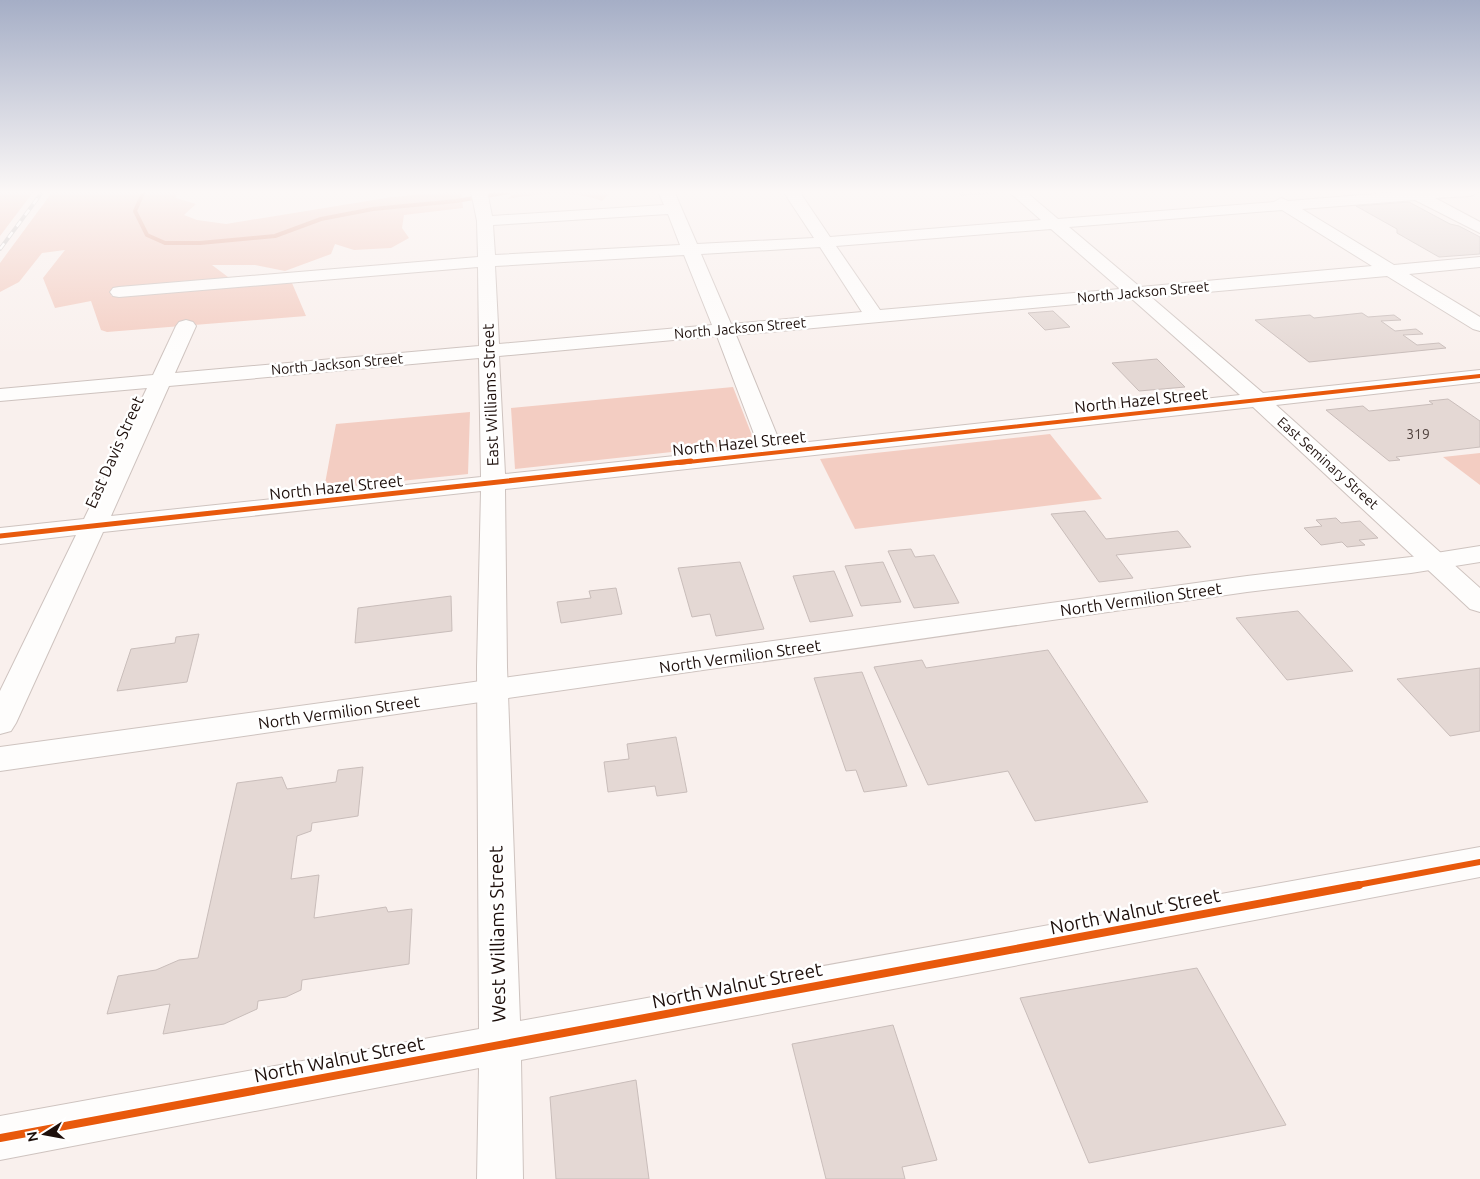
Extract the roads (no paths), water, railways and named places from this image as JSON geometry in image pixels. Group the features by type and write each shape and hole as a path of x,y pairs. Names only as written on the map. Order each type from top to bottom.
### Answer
{"street":[{"name":"East Williams Street","path":"486,246 493,482 493,690"},
{"path":"119,292 487,262 734,246"},
{"path":"827,246 874,316"},
{"name":"East Seminary Street","path":"1081,246 1257,400 1480,603"},
{"path":"1351,246 1480,325"},
{"path":"689,248 773,452"},
{"name":"North Jackson Street","path":"0,394 1480,262"},
{"name":"East Davis Street","path":"0,723 94,526 186,326"},
{"name":"North Hazel Street","path":"0,536 1480,376"},
{"name":"North Vermilion Street","path":"0,759 1247,584 1401,566 1480,554"},
{"name":"West Williams Street","path":"493,690 500,1179"},
{"name":"North Walnut Street","path":"0,1138 1480,862"}]}
